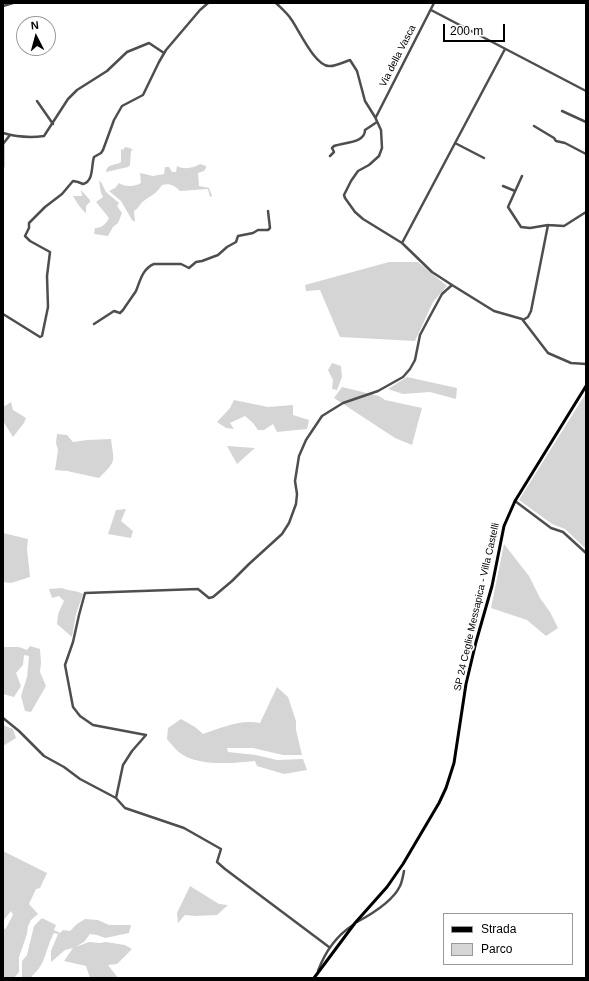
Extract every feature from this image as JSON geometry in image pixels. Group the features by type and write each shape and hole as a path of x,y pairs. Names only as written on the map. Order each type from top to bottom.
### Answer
{"main road":[{"name":"SP 24 Ceglie Messapica - Villa Castelli","path":"314,978 355,923 386,887 403,864 446,788 454,763 466,684 492,586 504,526 515,501 586,386"}],"street":[{"path":"3,6 13,3"},
{"path":"3,314 31,332 40,337 42,336 48,307 47,276 50,252 30,241 25,236 29,228 29,223 45,207 62,194 73,181 83,184 87,183 90,178 94,157 103,150 114,120 122,106 143,95 164,53 200,10 208,3"},
{"path":"276,3 291,19 298,33 315,58 323,65 330,67 350,60 353,63 358,71 365,101 382,130 382,148 379,156 369,165 358,171 344,195 355,212 363,219 402,243 432,272 452,285 494,311 523,320 548,353 571,363 586,364"},
{"name":"Via della Vasca","path":"375,117 434,3"},
{"path":"431,10 586,91"},
{"path":"3,133 25,138 44,136 71,95 83,85 107,71 127,52 149,43 164,53"},
{"path":"402,243 505,49"},
{"path":"37,102 53,124"},
{"path":"562,111 586,122"},
{"path":"330,156 333,155 334,152 332,148 334,146 361,139 365,134 365,130 377,122"},
{"path":"534,126 556,141 565,143 586,154"},
{"path":"3,167 3,144 10,135"},
{"path":"455,143 484,158"},
{"path":"522,176 508,209 521,227 530,228 548,225 564,226 586,212"},
{"path":"503,186 515,191"},
{"path":"94,324 114,311 120,313 123,310 136,291 141,278 151,265 180,264 189,268 196,262 218,255 227,247 236,242 238,236 253,233 258,230 268,230 270,228 268,211"},
{"path":"523,320 528,317 531,311 548,225"},
{"path":"116,798 123,765 132,751 146,735 93,725 80,716 73,707 65,665 73,642 78,615 85,593 198,589 209,598 213,597 282,534 289,523 296,504 295,481 299,456 306,440 322,416 343,403 366,396 403,377 415,360 420,334 428,318 442,294 452,285"},
{"path":"515,501 550,528 563,532 586,553"},
{"path":"3,718 19,731 44,756 64,767 80,779 116,798 124,808 184,828 221,849 217,862 329,947"},
{"path":"317,974 329,947 342,933 366,917 395,894 400,886 404,871"}],"green space":[{"path":"125,147 133,150 131,151 130,165 128,167 106,172 108,167 121,162 121,149 123,150"},
{"path":"200,164 206,166 206,168 204,171 198,173 199,186 209,188 212,196 210,197 208,189 180,191 172,185 162,185 156,192 143,201 134,211 135,222 132,220 121,201 109,191 115,188 119,183 130,186 141,183 140,173 153,176 164,174 165,167 169,167 172,172 176,172 177,166 189,168"},
{"path":"99,181 106,192 119,203 117,206 122,213 118,223 113,227 108,236 94,234 95,228 104,225 109,218 96,202 103,197"},
{"path":"81,190 90,200 86,206 86,213 73,196 82,196"},
{"path":"389,262 418,262 447,286 433,302 415,341 340,337 320,290 306,291 305,285"},
{"path":"332,363 341,366 342,377 337,390 332,389 333,380 328,370"},
{"path":"407,377 457,388 456,399 430,392 403,394 388,389"},
{"path":"342,387 379,396 385,400 422,408 412,445 395,438 334,398"},
{"path":"586,393 586,549 565,529 552,524 519,500"},
{"path":"234,400 268,407 293,405 293,415 309,420 307,429 277,432 273,424 264,430 258,430 245,416 230,423 234,429 226,428 217,422 230,408"},
{"path":"11,402 13,410 26,418 13,437 3,421 3,405 5,406"},
{"path":"57,434 67,435 73,442 111,439 113,461 109,468 99,478 55,470 58,450 56,443"},
{"path":"227,446 255,448 237,464"},
{"path":"126,509 121,521 133,531 131,538 108,534 116,510"},
{"path":"3,533 28,539 27,549 30,577 11,583 3,582"},
{"path":"504,544 529,576 558,628 546,636 527,620 491,608"},
{"path":"62,588 83,594 76,614 72,637 57,624 58,614 64,601 59,596 52,598 49,589"},
{"path":"30,646 40,649 40,672 46,686 31,712 25,711 21,696 27,677 29,656 24,655 23,665 16,673 21,686 14,697 3,694 3,647 19,647 27,650"},
{"path":"277,687 288,697 296,721 296,730 302,755 283,755 253,748 227,748 228,752 256,755 277,760 303,759 307,770 284,774 257,766 255,761 217,763 197,760 180,753 167,739 168,728 181,719 195,727 203,734 238,723 260,723"},
{"path":"3,725 13,729 16,738 3,746"},
{"path":"3,851 47,873 40,888 36,889 29,904 38,914 31,920 28,926 27,934 19,957 19,972 14,978 3,978 3,930 6,928 13,915 11,911 3,921"},
{"path":"190,886 219,904 228,905 217,915 185,915 178,923 177,913"},
{"path":"42,918 56,925 54,930 60,933 63,930 70,931 85,919 98,920 109,925 131,925 129,933 105,938 90,934 84,942 75,947 89,942 106,942 125,945 132,949 117,964 108,965 118,978 90,978 86,966 64,961 73,948 65,950 51,962 51,951 58,934 54,933 43,961 37,971 31,978 22,978 22,961 27,955 34,926"}]}
